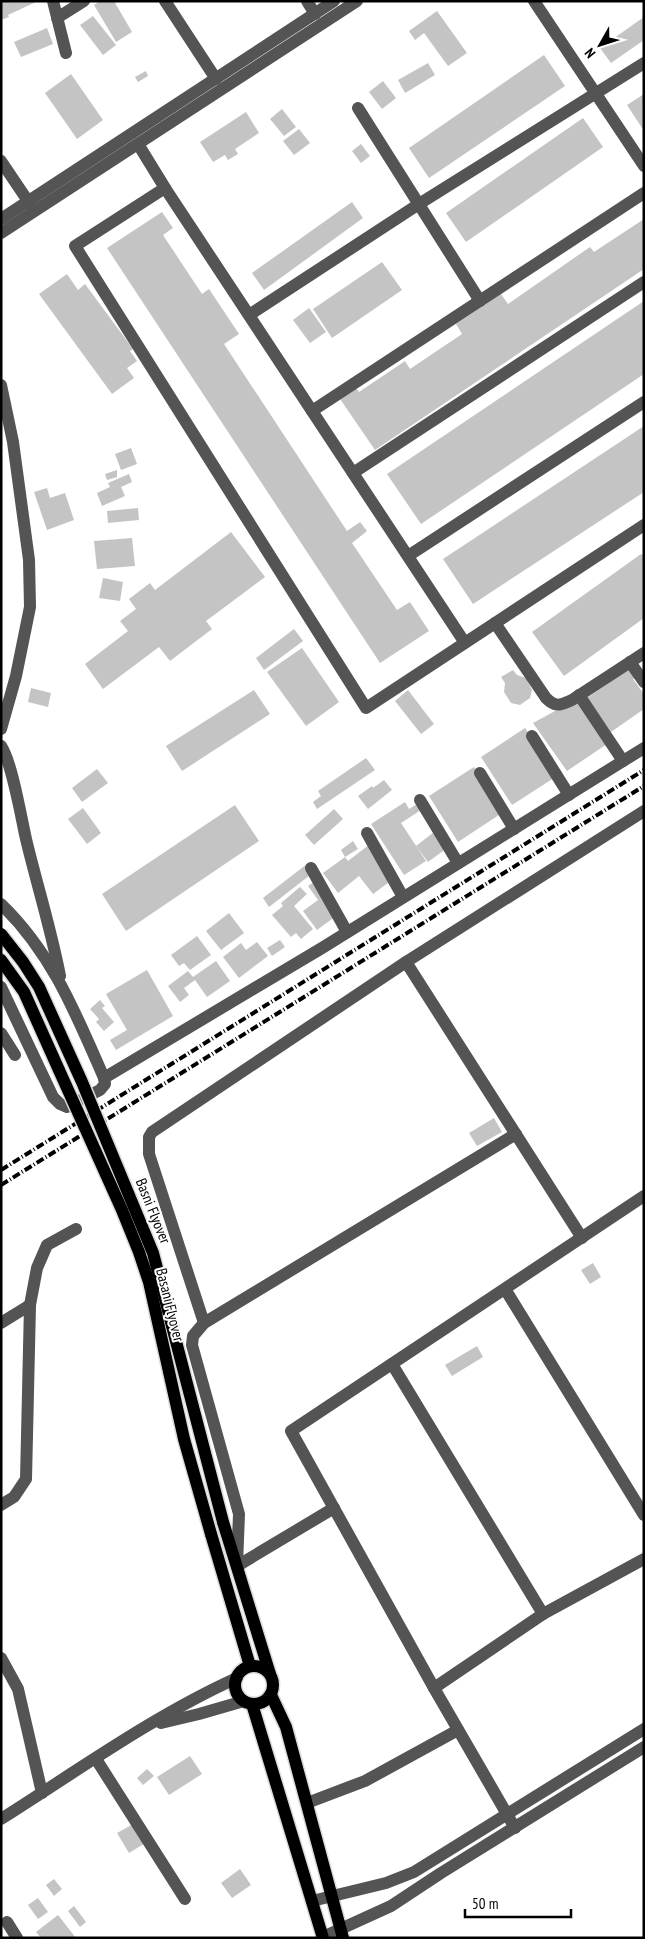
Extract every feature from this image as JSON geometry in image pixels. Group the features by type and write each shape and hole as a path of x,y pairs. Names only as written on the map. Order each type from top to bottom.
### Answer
{"main road":[{"name":"Basni Flyover","path":"1,934 23,962 39,987 82,1082 153,1253 223,1522 237,1566"},
{"name":"Basani Flyover","path":"1,960 24,992 139,1252 149,1282 184,1439 250,1666"},
{"path":"237,1566 274,1684 271,1695 263,1702 248,1703"},
{"path":"270,1674 261,1667 250,1666 242,1671 237,1678 236,1687 238,1695 248,1703 323,1937"},
{"path":"271,1695 286,1727 342,1934"}],"street":[{"path":"53,1 66,53"},
{"path":"57,18 84,1"},
{"path":"166,1 216,79"},
{"path":"307,1 315,14"},
{"path":"1,233 32,206 216,79 334,1"},
{"path":"1,218 32,206 138,144 357,1"},
{"path":"534,1 644,166"},
{"path":"249,314 595,92 644,63"},
{"path":"358,108 480,300"},
{"path":"138,144 165,188 465,643"},
{"path":"1,161 32,206"},
{"path":"165,188 75,246 366,708 644,525"},
{"path":"312,411 644,193"},
{"path":"353,472 644,282"},
{"path":"1,385 14,442 28,551 30,607 16,676 1,728"},
{"path":"408,556 644,402"},
{"path":"495,623 552,704 560,705 579,696 644,653"},
{"path":"630,662 644,682"},
{"path":"579,696 623,761"},
{"path":"532,736 569,795"},
{"path":"1,746 8,763 27,844 51,932 62,986"},
{"path":"104,1078 404,898 644,748"},
{"path":"480,774 514,829"},
{"path":"420,800 458,863"},
{"path":"204,1323 149,1154 149,1137 152,1132 406,962 644,811"},
{"path":"366,833 404,898"},
{"path":"311,868 347,932"},
{"path":"1,904 20,922 41,949 62,986 104,1078 105,1084 100,1090 67,1107 60,1104 53,1097 1,987"},
{"path":"406,962 582,1238"},
{"path":"1,1033 15,1055"},
{"path":"237,1566 239,1514 192,1345 192,1336 204,1323 516,1134"},
{"path":"515,1828 434,1688 291,1431 644,1196"},
{"path":"1,1505 14,1497 26,1479 30,1305 37,1268 47,1245 76,1229"},
{"path":"505,1289 644,1515"},
{"path":"1,1323 30,1305"},
{"path":"392,1364 543,1614"},
{"path":"237,1566 334,1508"},
{"path":"434,1688 543,1614 644,1559"},
{"path":"1,1658 18,1690 42,1793"},
{"path":"1,1819 153,1724 209,1691 237,1678"},
{"path":"153,1724 248,1703"},
{"path":"312,1901 386,1883 414,1872 644,1729"},
{"path":"307,1802 365,1781 458,1730"},
{"path":"323,1937 342,1934 391,1906 644,1747"},
{"path":"96,1759 185,1899"},
{"path":"7,1922 17,1938"}],"building":[{"path":"1,1 38,1 1,20"},
{"path":"100,1 114,1 132,32 116,42 94,5"},
{"path":"437,11 467,53 448,66 424,33 415,40 409,31"},
{"path":"93,16 116,45 103,55 80,25"},
{"path":"644,17 644,40 611,63 600,48"},
{"path":"47,28 53,44 21,57 14,42"},
{"path":"544,55 565,86 429,178 409,148"},
{"path":"428,63 435,75 405,93 398,80"},
{"path":"146,71 148,76 138,82 135,77"},
{"path":"71,74 103,120 77,139 45,93"},
{"path":"383,81 396,98 382,109 369,92"},
{"path":"644,94 644,131 627,105"},
{"path":"282,109 296,127 284,136 270,119"},
{"path":"246,112 259,133 235,149 238,154 228,160 225,155 213,162 200,142"},
{"path":"583,118 603,147 466,242 446,213"},
{"path":"299,129 310,143 294,155 283,141"},
{"path":"361,144 370,156 361,163 352,151"},
{"path":"352,202 363,218 264,290 252,273"},
{"path":"162,212 173,228 163,235 202,294 209,289 239,334 224,344 347,531 360,522 367,531 352,543 397,610 410,602 429,631 380,663 107,248"},
{"path":"644,219 644,269 375,450 338,396 354,385 359,392 405,361 410,369 462,334 456,324 501,294 508,304 590,247 594,252"},
{"path":"382,262 402,290 332,338 313,309"},
{"path":"67,274 78,290 85,284 133,349 130,351 137,361 127,368 134,378 112,394 39,294"},
{"path":"644,301 644,374 421,524 387,474"},
{"path":"309,308 326,332 310,343 293,320"},
{"path":"644,426 644,492 473,604 443,559"},
{"path":"131,448 137,464 121,470 115,454"},
{"path":"117,470 117,477 107,480 105,474"},
{"path":"129,474 132,482 121,487 125,496 102,506 97,493 110,487 108,483"},
{"path":"47,488 50,498 65,493 74,520 47,530 34,492"},
{"path":"138,508 139,520 108,523 107,511"},
{"path":"231,532 265,577 206,621 212,629 170,661 159,647 103,689 85,664 128,631 120,621 136,609 129,599 150,583 155,590"},
{"path":"132,538 135,566 97,569 94,541"},
{"path":"641,554 644,556 644,618 564,676 532,632"},
{"path":"103,578 123,582 120,601 99,598"},
{"path":"294,629 303,641 264,670 256,658"},
{"path":"302,648 339,702 306,726 267,672"},
{"path":"630,668 637,677 633,679 644,694 644,709 611,732 587,698"},
{"path":"513,670 517,675 526,678 532,690 530,698 520,705 511,703 504,692 505,683 501,677"},
{"path":"31,688 51,693 48,707 28,702"},
{"path":"254,690 270,714 182,771 166,746"},
{"path":"408,690 434,724 421,734 395,701"},
{"path":"577,699 607,744 567,771 533,723"},
{"path":"525,728 557,776 512,805 481,757"},
{"path":"366,758 375,770 317,809 313,802 321,796 318,791"},
{"path":"474,767 502,813 458,842 429,796"},
{"path":"97,769 108,783 82,802 72,788"},
{"path":"384,780 392,790 368,809 358,796"},
{"path":"405,802 409,809 417,804 421,810 401,823 426,861 404,875 371,824"},
{"path":"235,805 259,841 126,931 102,894"},
{"path":"83,808 101,833 87,844 68,819"},
{"path":"334,809 343,819 314,845 305,835"},
{"path":"438,829 447,848 428,862 416,846"},
{"path":"353,841 358,849 345,857 341,850"},
{"path":"370,844 392,880 373,894 359,876 338,893 323,873 345,857 348,861"},
{"path":"307,864 314,872 269,907 263,898"},
{"path":"317,880 336,916 317,930 303,911 318,900 308,886"},
{"path":"300,887 307,894 294,906 313,929 301,939 296,933 291,937 272,915 283,906 281,903"},
{"path":"229,913 244,933 221,950 206,931"},
{"path":"197,936 211,955 190,970 184,963 179,966 171,955"},
{"path":"280,940 285,947 272,956 267,948"},
{"path":"257,942 268,956 239,978 223,957 241,943 246,950"},
{"path":"216,961 230,981 207,997 195,980 184,988 189,995 180,1002 168,986 188,971 193,977"},
{"path":"147,970 173,1016 116,1050 110,1040 127,1030 106,994"},
{"path":"100,1000 105,1006 102,1008 114,1022 104,1031 96,1022 99,1019 90,1009"},
{"path":"494,1118 502,1132 477,1146 469,1133"},
{"path":"593,1263 601,1277 590,1284 581,1270"},
{"path":"477,1346 483,1357 452,1376 445,1365"},
{"path":"190,1756 202,1774 169,1795 157,1777"},
{"path":"147,1769 154,1776 143,1785 137,1778"},
{"path":"135,1823 147,1842 129,1853 117,1833"},
{"path":"240,1869 251,1885 232,1898 221,1883"},
{"path":"54,1879 62,1889 54,1896 46,1885"},
{"path":"38,1898 48,1912 38,1919 28,1905"},
{"path":"74,1906 86,1922 80,1927 68,1911"},
{"path":"58,1915 76,1938 41,1938 36,1932"}],"railway":[{"path":"1,1170 644,770"},
{"path":"1,1185 644,786"}]}
